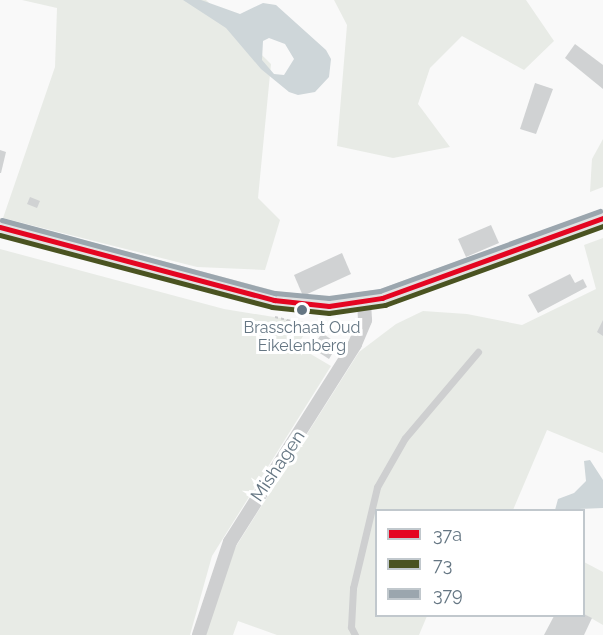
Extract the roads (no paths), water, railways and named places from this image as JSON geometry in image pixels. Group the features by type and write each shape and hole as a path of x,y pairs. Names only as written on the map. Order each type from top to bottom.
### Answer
{"street":[{"path":"0,227 283,302 329,306 364,302 603,218"},
{"name":"Mishagen","path":"200,635 230,542 356,344 365,320 364,302"}],"lane":[{"path":"354,635 352,588 367,518 388,463 478,352"}],"place":[{"name":"Brasschaat Oud Eikelenberg","path":"302,310"}]}
